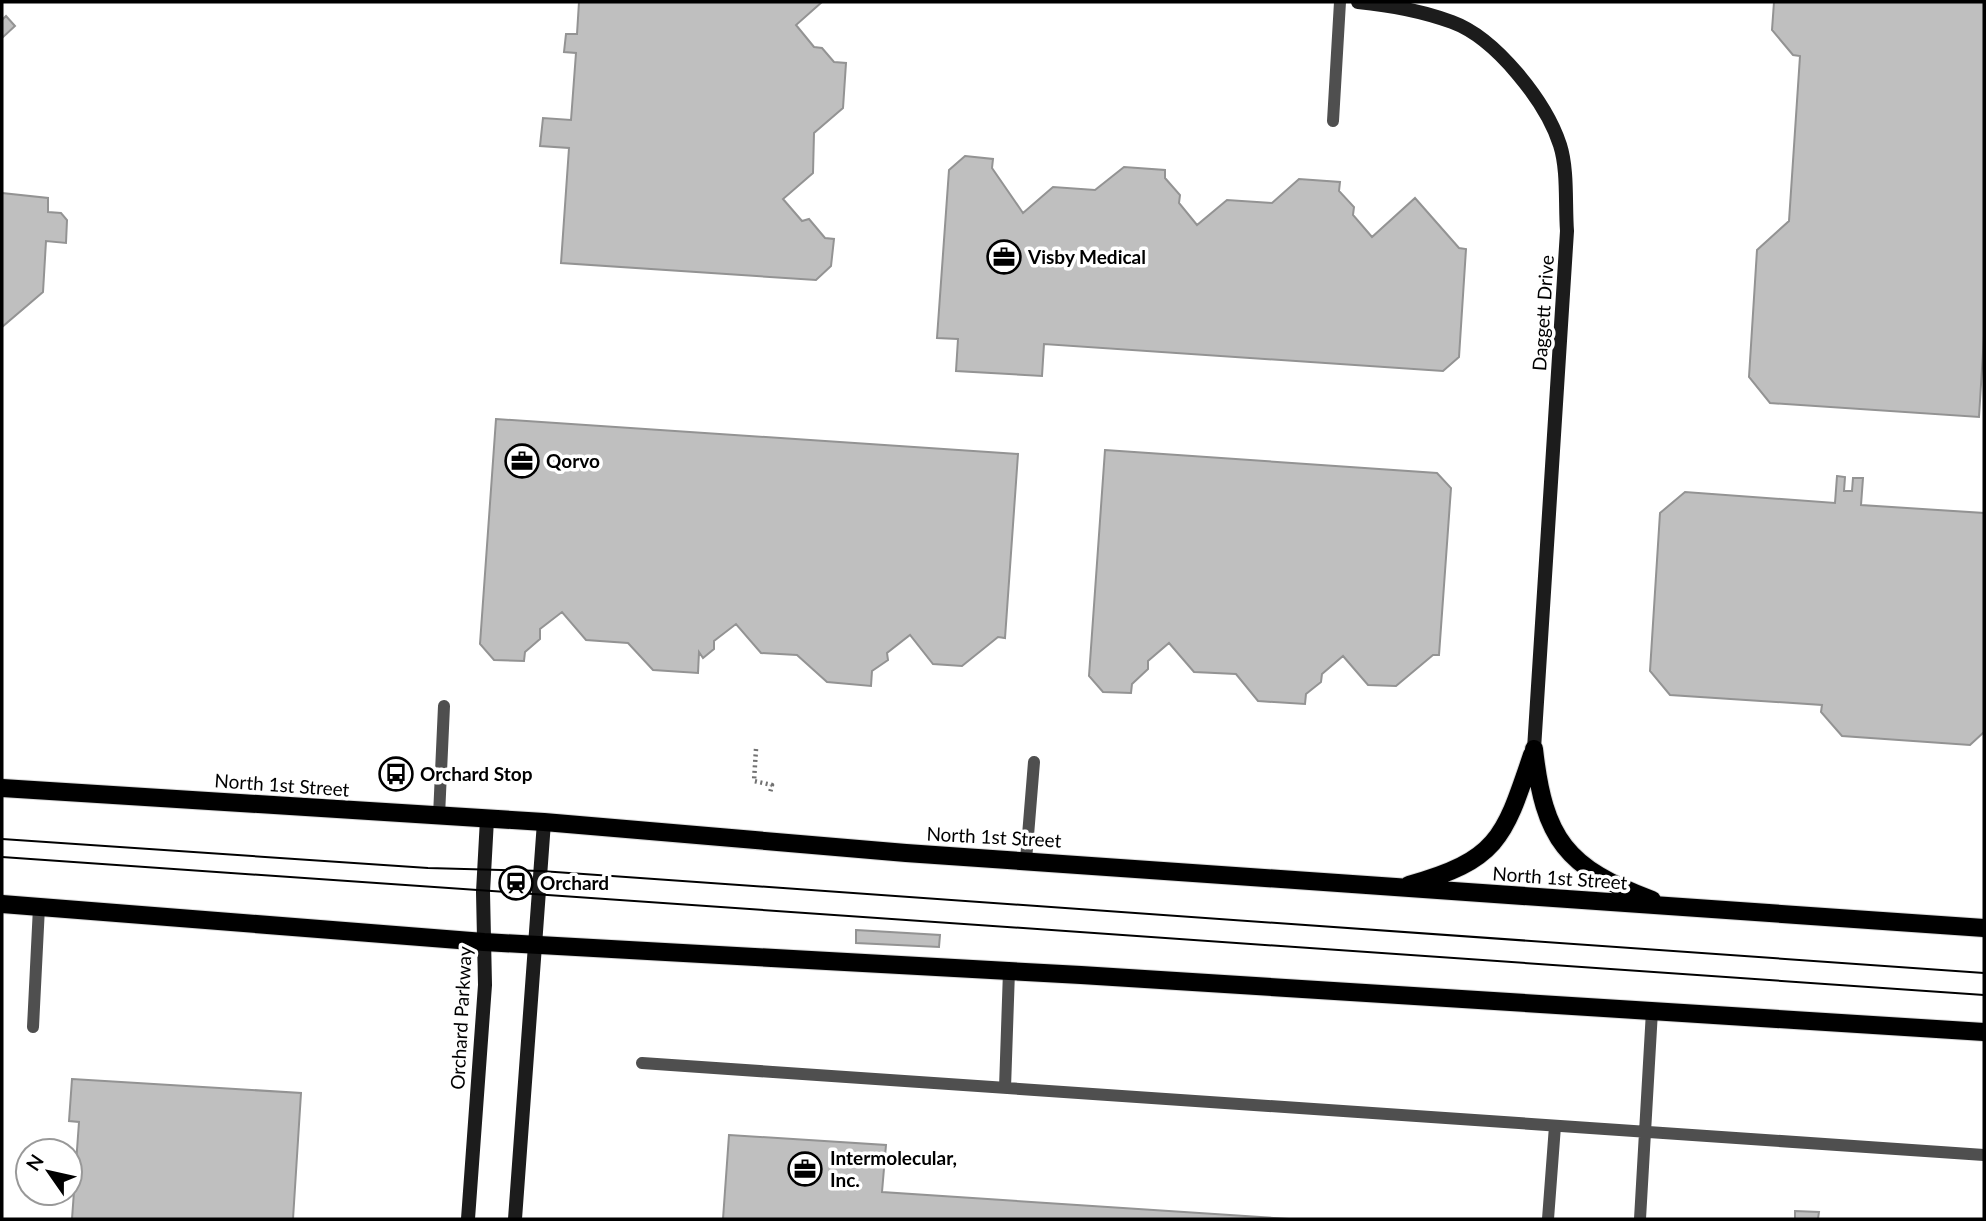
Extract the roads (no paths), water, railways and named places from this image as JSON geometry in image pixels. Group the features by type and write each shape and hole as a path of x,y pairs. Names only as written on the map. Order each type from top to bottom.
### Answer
{"main road":[{"path":"1396,888 1450,874 1484,854 1502,834 1534,749"},
{"path":"1534,749 1539,794 1553,831 1571,857 1630,892 1668,906"},
{"name":"North 1st Street","path":"2,788 544,822 1396,888 1984,928"},
{"path":"2,904 485,942 1009,971 1984,1032"}],"street":[{"name":"Daggett Drive","path":"1358,2 1386,4 1455,22 1490,46 1531,91 1550,120 1561,147 1567,231 1534,749"},
{"name":"Orchard Parkway","path":"468,1219 485,985 483,892 487,819"},
{"path":"516,1219 544,822"}],"lane":[{"path":"1333,121 1340,2"},
{"path":"439,816 444,706"},
{"path":"1026,860 1034,762"},
{"path":"33,1027 39,907"},
{"path":"1005,1088 1009,971"},
{"path":"1640,1219 1652,1011"},
{"path":"642,1063 1984,1156"},
{"path":"1548,1219 1555,1126"}],"tram line":[{"path":"2,839 428,868 541,871 1984,973"},
{"path":"2,857 1984,995"}],"place":[{"name":"Visby Medical","path":"1004,257"},
{"name":"Qorvo","path":"522,461"},
{"name":"Orchard Stop","path":"396,774"},
{"name":"Orchard","path":"516,883"},
{"name":"Intermolecular, Inc.","path":"805,1169"}]}
